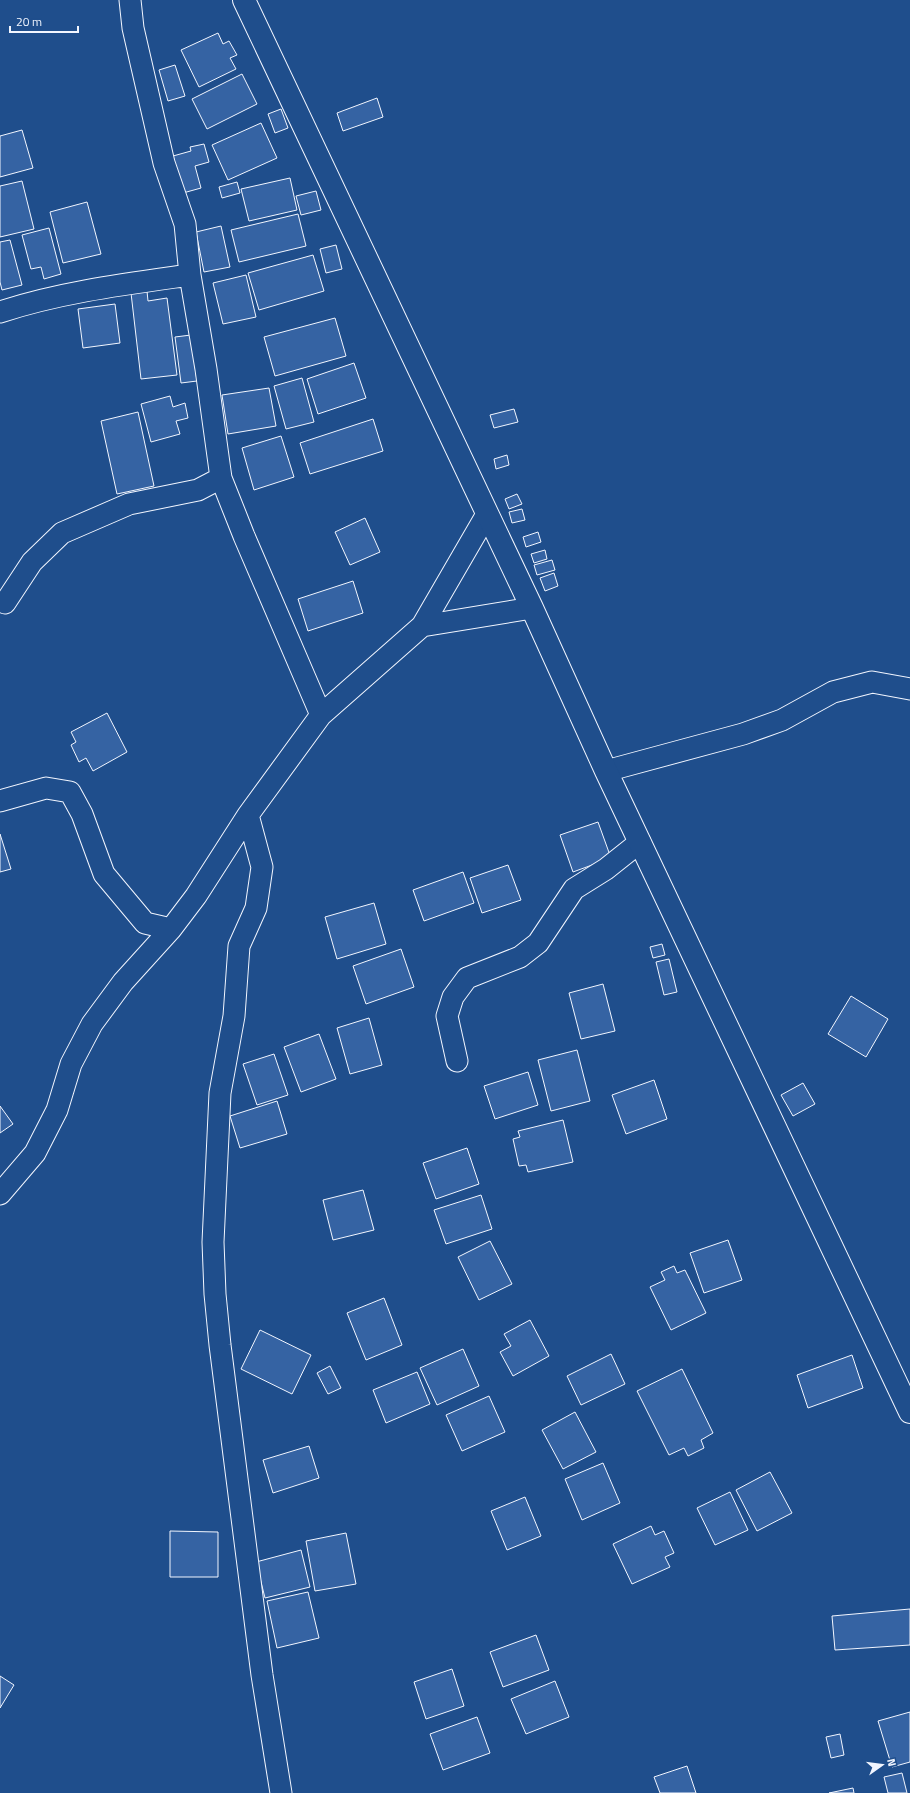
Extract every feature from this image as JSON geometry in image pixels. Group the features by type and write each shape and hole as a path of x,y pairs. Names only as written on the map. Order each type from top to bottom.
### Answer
{"street":[{"path":"130,0 134,28 164,163 185,224 190,275 206,370 221,478 321,715"},
{"path":"244,0 532,608 606,771 910,1412"},
{"path":"0,312 20,305 103,288 190,275"},
{"path":"5,603 32,562 62,533 129,504 198,490 221,478"},
{"path":"0,1194 35,1153 57,1110 71,1064 92,1024 123,982 171,929 196,896 248,815 321,715 422,626 487,514"},
{"path":"422,626 532,608"},
{"path":"606,771 743,734 782,720 833,692 872,682 910,689"},
{"path":"0,801 46,788 70,792 82,814 104,874 145,923 171,929"},
{"path":"248,815 262,867 256,908 240,946 234,1016 220,1093 213,1242 215,1294 220,1345 262,1676 281,1793"},
{"path":"457,1061 448,1016 453,998 467,978 520,957 538,943 574,889 606,869 640,842"}],"building":[{"path":"218,33 223,44 229,41 237,55 230,58 236,69 199,87 181,50"},
{"path":"175,65 185,96 168,101 159,70"},
{"path":"242,74 257,104 207,129 192,99"},
{"path":"377,98 383,117 343,131 337,113"},
{"path":"281,109 288,128 275,133 268,114"},
{"path":"261,123 277,158 228,180 212,145"},
{"path":"22,130 33,168 0,177 0,136"},
{"path":"204,144 209,162 195,166 201,188 183,193 173,156 191,151 190,147"},
{"path":"290,178 297,210 249,221 241,189"},
{"path":"22,181 34,229 0,237 0,186"},
{"path":"237,182 240,193 222,198 219,187"},
{"path":"316,191 321,210 301,215 296,196"},
{"path":"87,202 101,254 63,263 50,212"},
{"path":"298,214 306,246 239,262 231,230"},
{"path":"221,226 230,267 204,272 196,232"},
{"path":"49,228 61,274 44,279 41,267 31,269 22,235"},
{"path":"10,240 22,285 2,290 0,282 0,242"},
{"path":"336,245 342,269 326,273 320,249"},
{"path":"313,255 324,291 259,310 248,273"},
{"path":"246,275 256,317 223,324 213,283"},
{"path":"147,291 148,301 167,298 177,375 141,379 131,293"},
{"path":"115,304 120,343 83,348 78,309"},
{"path":"335,318 346,356 275,376 264,337"},
{"path":"191,335 197,381 181,383 175,337"},
{"path":"354,363 366,398 318,414 307,379"},
{"path":"302,378 314,422 286,429 274,386"},
{"path":"269,388 276,426 228,434 222,395"},
{"path":"170,396 173,407 185,403 188,418 176,421 180,434 151,442 141,404"},
{"path":"514,409 518,422 494,428 490,415"},
{"path":"138,412 154,486 117,494 101,421"},
{"path":"373,419 383,451 310,474 300,443"},
{"path":"281,436 294,477 254,490 242,448"},
{"path":"507,455 509,465 496,469 494,459"},
{"path":"517,494 522,504 509,509 505,499"},
{"path":"522,509 525,520 512,523 509,512"},
{"path":"365,518 380,552 350,565 335,532"},
{"path":"538,532 541,542 526,547 523,537"},
{"path":"545,550 547,559 534,563 531,554"},
{"path":"552,560 555,570 537,575 534,565"},
{"path":"554,573 558,586 545,591 540,578"},
{"path":"353,581 363,613 308,631 298,599"},
{"path":"107,713 127,752 93,771 86,758 79,762 71,745 76,742 71,732"},
{"path":"598,822 611,858 573,872 560,835"},
{"path":"0,834 11,869 0,872"},
{"path":"508,865 521,900 482,913 470,878"},
{"path":"463,872 474,903 424,921 413,890"},
{"path":"374,903 386,944 337,959 325,917"},
{"path":"662,944 665,955 653,958 650,947"},
{"path":"401,949 414,987 366,1004 353,966"},
{"path":"669,959 677,992 664,995 656,962"},
{"path":"603,984 615,1031 581,1039 569,993"},
{"path":"851,996 888,1019 866,1057 828,1034"},
{"path":"369,1018 382,1065 350,1074 337,1028"},
{"path":"319,1034 336,1079 301,1092 284,1047"},
{"path":"577,1050 590,1101 551,1111 538,1060"},
{"path":"274,1054 288,1095 257,1105 243,1064"},
{"path":"528,1072 538,1105 495,1119 484,1086"},
{"path":"654,1080 667,1119 626,1134 612,1095"},
{"path":"803,1083 815,1104 793,1116 781,1095"},
{"path":"277,1101 287,1134 240,1148 230,1116"},
{"path":"0,1106 13,1124 0,1133"},
{"path":"563,1120 573,1162 528,1172 526,1165 519,1166 513,1139 520,1137 518,1131"},
{"path":"467,1148 479,1184 436,1199 423,1163"},
{"path":"363,1190 374,1230 333,1240 323,1200"},
{"path":"481,1195 492,1229 446,1244 434,1210"},
{"path":"728,1240 742,1280 704,1293 690,1253"},
{"path":"490,1241 512,1284 479,1300 458,1257"},
{"path":"674,1266 677,1273 685,1270 706,1313 671,1330 650,1287 665,1280 661,1272"},
{"path":"384,1298 402,1345 366,1360 347,1313"},
{"path":"530,1320 549,1356 513,1376 500,1352 511,1346 504,1334"},
{"path":"260,1330 311,1355 292,1394 241,1369"},
{"path":"463,1349 479,1386 437,1405 420,1368"},
{"path":"611,1354 625,1384 581,1405 567,1376"},
{"path":"852,1355 863,1388 808,1408 797,1375"},
{"path":"330,1366 341,1388 328,1394 317,1373"},
{"path":"682,1369 713,1433 701,1440 704,1448 688,1456 684,1448 669,1455 637,1391"},
{"path":"417,1372 430,1404 386,1423 373,1390"},
{"path":"489,1396 505,1432 462,1451 446,1415"},
{"path":"575,1412 596,1452 563,1469 542,1430"},
{"path":"309,1446 319,1478 273,1493 263,1460"},
{"path":"603,1463 620,1503 582,1520 565,1479"},
{"path":"770,1472 792,1513 757,1531 736,1490"},
{"path":"730,1492 748,1530 715,1545 697,1508"},
{"path":"525,1497 541,1536 507,1550 491,1511"},
{"path":"651,1526 655,1535 664,1531 674,1553 665,1557 670,1567 632,1584 613,1544"},
{"path":"170,1531 218,1532 218,1577 170,1577"},
{"path":"346,1533 356,1584 315,1591 306,1541"},
{"path":"301,1550 310,1587 265,1598 256,1562"},
{"path":"308,1592 319,1638 277,1648 267,1601"},
{"path":"910,1609 910,1645 835,1650 832,1616"},
{"path":"536,1635 549,1670 503,1687 490,1652"},
{"path":"452,1669 464,1706 426,1719 414,1682"},
{"path":"0,1676 14,1685 0,1708"},
{"path":"555,1681 569,1717 526,1734 511,1699"},
{"path":"910,1712 910,1762 892,1767 878,1721"},
{"path":"477,1717 490,1753 443,1770 430,1734"},
{"path":"840,1734 844,1755 831,1758 826,1737"},
{"path":"687,1766 696,1793 660,1793 654,1777"},
{"path":"902,1773 907,1793 888,1793 884,1777"},
{"path":"853,1788 854,1793 829,1793"}]}
